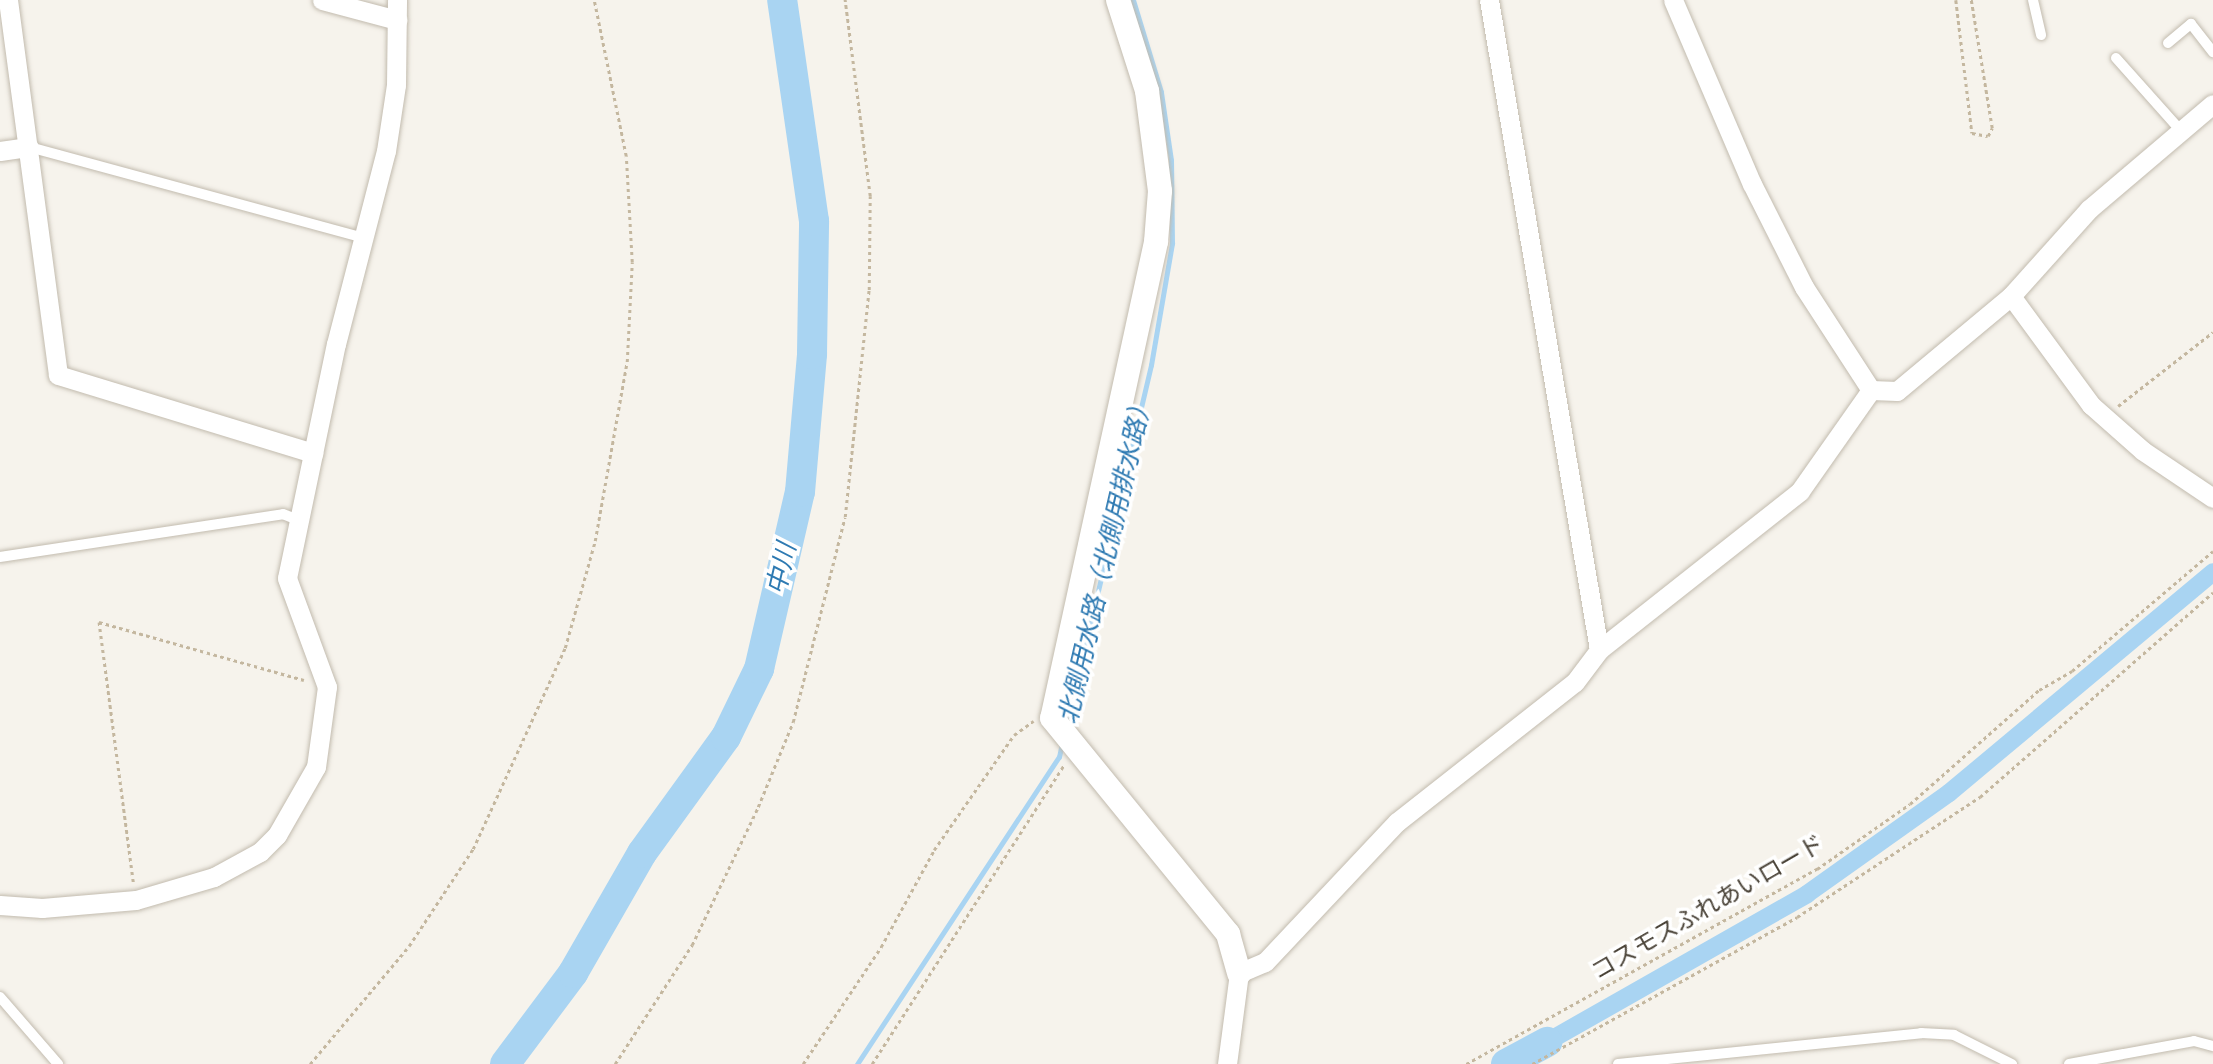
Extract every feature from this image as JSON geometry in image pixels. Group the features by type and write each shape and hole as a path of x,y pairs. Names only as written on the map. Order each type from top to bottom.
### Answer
{"street":[{"path":"8,0 58,375 313,453"},
{"path":"322,0 397,20"},
{"path":"0,905 42,908 135,900 238,866 277,835 316,768 327,687 288,591 298,520 393,115 397,0"},
{"path":"1118,0 1147,91 1160,191 1156,242 1063,736 1228,933 1239,973 1227,1064"},
{"path":"1489,0 1598,650"},
{"path":"1673,0 1758,195 1804,287 1871,390"},
{"path":"1871,390 1897,391 2011,296 2089,209 2213,104"},
{"path":"0,151 29,147"},
{"path":"2011,296 2104,417 2143,451 2213,498"},
{"path":"1239,973 1265,962 1397,822 1575,682 1598,650 1800,491 1871,390"}],"lane":[{"path":"2033,0 2041,35"},
{"path":"2168,43 2191,24 2213,52"},
{"path":"2116,58 2181,131"},
{"path":"29,147 364,238"},
{"path":"0,557 283,514 298,520"},
{"path":"0,997 58,1064"},
{"path":"1618,1064 1921,1033 1954,1035 2012,1064"},
{"path":"2068,1064 2194,1041 2213,1046"}],"path":[{"path":"310,1064 409,946 473,849 565,648 595,541 627,362 632,262 626,156 594,0"},
{"path":"615,1064 691,945 758,807 793,722 842,530 860,399 870,195 845,0"},
{"path":"1956,0 1972,133 1988,136 1992,128 1971,0"},
{"path":"2104,417 2213,332"},
{"name":"コスモスふれあいロード","path":"1466,1064 1817,869 1910,804 2028,699 2072,671 2213,551"},
{"path":"1532,1064 1797,917 1980,797 2213,592"},
{"path":"135,900 99,622 327,687"},
{"path":"803,1064 881,947 921,869 1014,735 1024,723 1063,736 872,1064"}],"waterway":[{"name":"中川","path":"505,1064 573,973 642,853 726,737 759,669 800,492 812,354 814,221 782,0"},
{"name":"北側用水路（北側用排水路）","path":"1067,723 1151,365 1172,243 1171,160 1161,92 1133,0"},
{"path":"1547,1042 1807,894 1949,793 2213,572"},
{"name":"北側用水路（北側用排水路）","path":"857,1064 1059,757 1062,743"},
{"path":"1506,1064 1547,1042"}]}
